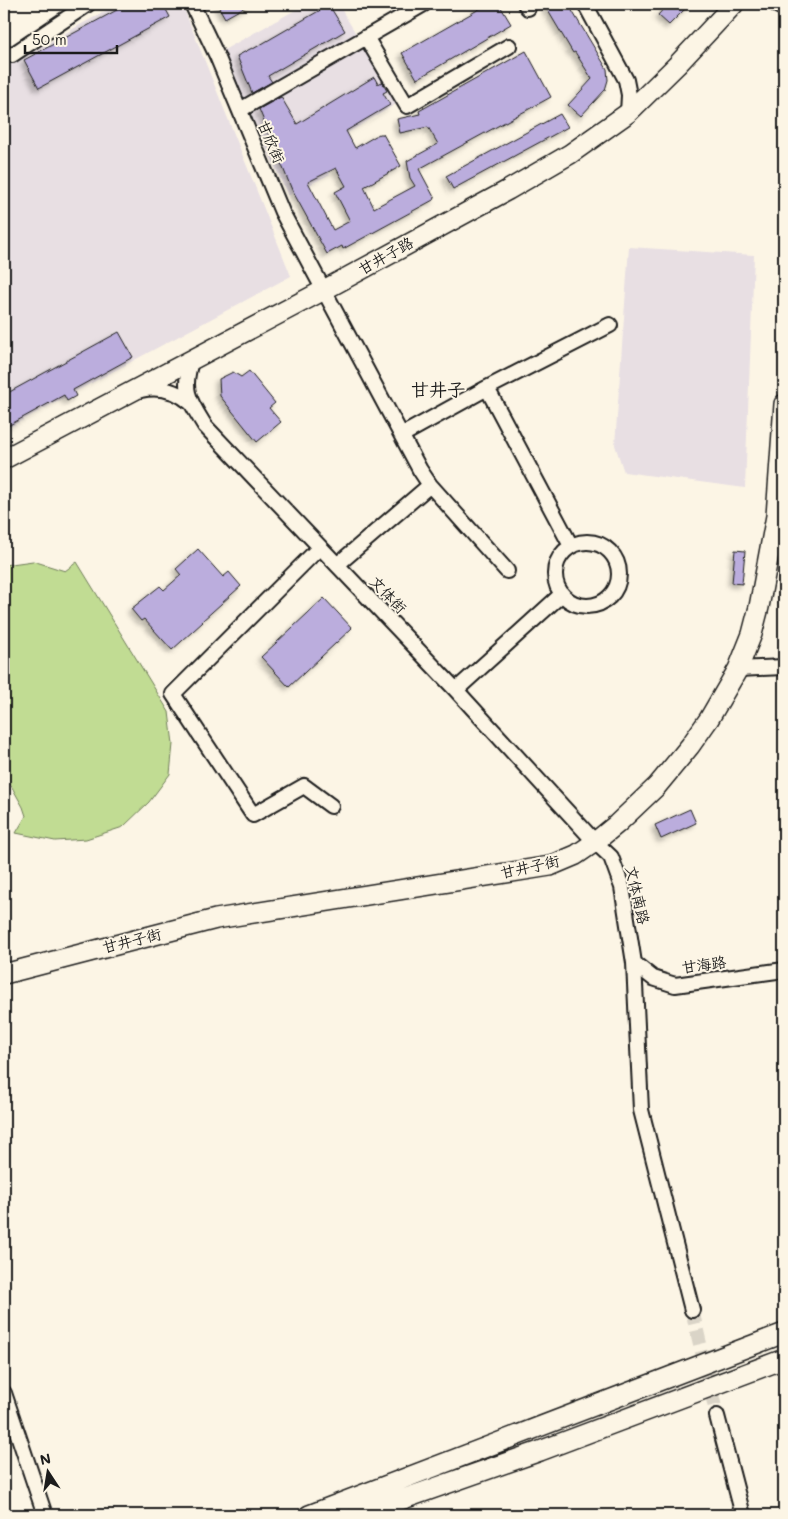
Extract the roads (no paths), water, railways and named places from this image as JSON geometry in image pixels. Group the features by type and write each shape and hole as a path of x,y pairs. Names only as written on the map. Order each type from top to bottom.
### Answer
{"street":[{"path":"4,54 12,55 88,4"},
{"name":"甘欣街","path":"192,4 212,44 282,212 402,435 430,484 507,571"},
{"path":"240,110 424,4"},
{"path":"586,4 626,80 629,95 628,113"},
{"path":"727,10 744,4"},
{"path":"780,4 784,6"},
{"name":"甘井子路","path":"4,459 324,290 508,190 570,154 628,113 678,65 727,10"},
{"path":"366,37 407,106 509,46"},
{"path":"402,435 610,324"},
{"name":"文体街","path":"192,359 187,374 187,389 191,403 205,426 456,690 595,842"},
{"path":"128,394 150,388 161,388 183,396 191,403"},
{"path":"487,388 570,546"},
{"name":"甘井子街","path":"4,974 216,919 550,866 576,855 595,842 617,824 656,786 690,746 714,711 738,669 752,634 759,608 776,516 784,404"},
{"path":"337,565 430,484"},
{"path":"581,542 592,542 611,552 619,571 618,581 608,598 589,606 579,605 570,601 562,594 556,584 555,574 557,563 562,553 570,546 581,542"},
{"path":"320,547 174,694 253,815 304,786 331,806"},
{"path":"456,690 562,594"},
{"path":"738,669 784,667"},
{"name":"文体南路","path":"595,842 611,857 622,887 634,964 641,1110 692,1310"},
{"name":"甘海路","path":"634,964 654,978 675,985 784,970"},
{"path":"309,1515 784,1333"},
{"path":"358,1515 540,1451 784,1359"},
{"path":"4,1393 45,1515"},
{"path":"718,1416 743,1515"}],"tunnel":[{"path":"692,1310 717,1416"}],"district":[{"name":"甘井子","path":"438,390"}]}
